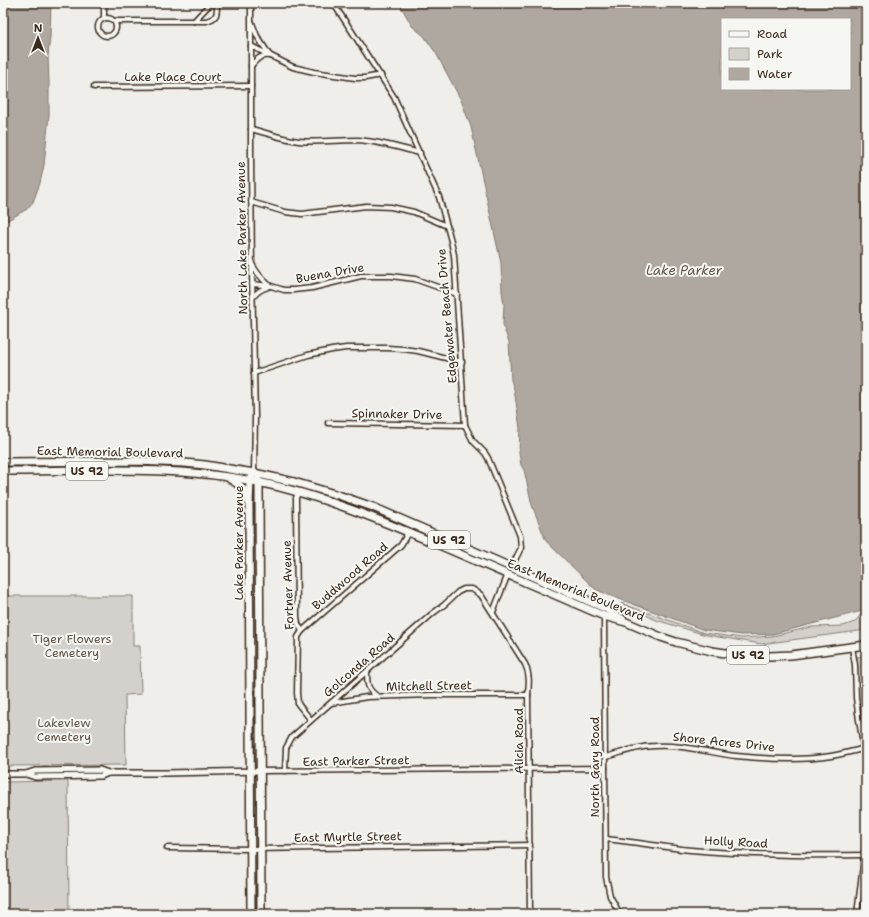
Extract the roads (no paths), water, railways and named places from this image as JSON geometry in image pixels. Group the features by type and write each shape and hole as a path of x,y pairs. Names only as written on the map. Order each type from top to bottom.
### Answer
{"main road":[{"path":"72,471 76,466 93,461"},
{"name":"East Memorial Boulevard","path":"3,462 136,461 184,463 254,473 314,487 355,500 387,513 607,608 623,620"},
{"name":"East Memorial Boulevard","path":"3,471 157,471 190,473 259,482 298,492 348,508 508,574 604,616 623,620 676,642 732,654 770,656 792,655 866,645"},
{"name":"Lake Parker Avenue","path":"251,914 249,505 250,481 254,473"},
{"name":"Lake Parker Avenue","path":"254,473 259,482 261,914"},
{"path":"227,477 243,489 249,505"}],"street":[{"path":"104,3 104,18"},
{"path":"194,21 211,3"},
{"path":"114,21 116,26 114,32 110,35 104,35 100,32 98,26 100,21 104,18 109,18 114,21 206,21 215,17 217,14 217,3"},
{"name":"North Lake Parker Avenue","path":"251,3 251,202 254,473"},
{"name":"Edgewater Beach Drive","path":"333,3 394,97 439,197 447,226 454,255 465,425 473,441 488,458 520,536 521,548 508,574 493,612"},
{"path":"251,21 270,56"},
{"path":"251,46 292,67 314,72 355,78 381,75"},
{"path":"251,67 260,57 266,55 270,56"},
{"name":"Lake Place Court","path":"94,87 251,86"},
{"path":"251,130 299,141 367,141 420,153"},
{"path":"251,202 285,212 302,214 351,207 391,207 414,212 447,226"},
{"path":"252,262 256,272 271,286"},
{"name":"Buena Drive","path":"252,284 271,286 284,290 303,289 361,276 381,275 415,279 457,294"},
{"path":"252,298 260,290 271,286"},
{"path":"254,373 308,355 346,348 403,349 418,351 462,362"},
{"name":"Spinnaker Drive","path":"328,423 465,425"},
{"name":"Fortner Avenue","path":"298,492 296,498 297,616 298,624 302,631 298,637 298,701 300,707 311,720"},
{"name":"Buddwood Road","path":"302,631 401,544 408,532"},
{"name":"Alicia Road","path":"470,589 481,594 528,671 530,914"},
{"name":"Golconda Road","path":"285,771 286,748 292,737 458,592 470,589"},
{"name":"North Gary Road","path":"604,616 606,877 610,896 620,914"},
{"path":"852,647 855,665 856,698 865,748 866,764"},
{"path":"367,671 368,687 377,696"},
{"name":"Mitchell Street","path":"330,703 367,696 528,695"},
{"name":"Shore Acres Drive","path":"605,757 635,748 655,746 674,746 737,756 783,759 830,757 865,748"},
{"name":"East Parker Street","path":"3,774 26,774 35,771 100,770 108,773 166,773 605,768"},
{"name":"Holly Road","path":"606,839 724,852 781,855 865,855"},
{"path":"857,914 866,841"},
{"name":"East Myrtle Street","path":"166,848 261,849 530,845"}],"water":[{"path":"3,3 51,3 48,56 49,115 44,165 40,183 33,202 27,209 3,223"},
{"name":"Lake Parker","path":"399,3 866,3 866,610 773,634 742,635 704,630 595,589 546,541 532,505 524,470 521,465 519,453 520,428 514,389 511,380 509,342 503,324 504,305 501,263 471,127 461,100 436,53 424,36 412,26"}],"park label":[{"name":"Tiger Flowers Cemetery","path":"72,646"},
{"name":"Lakeview Cemetery","path":"64,730"}]}
